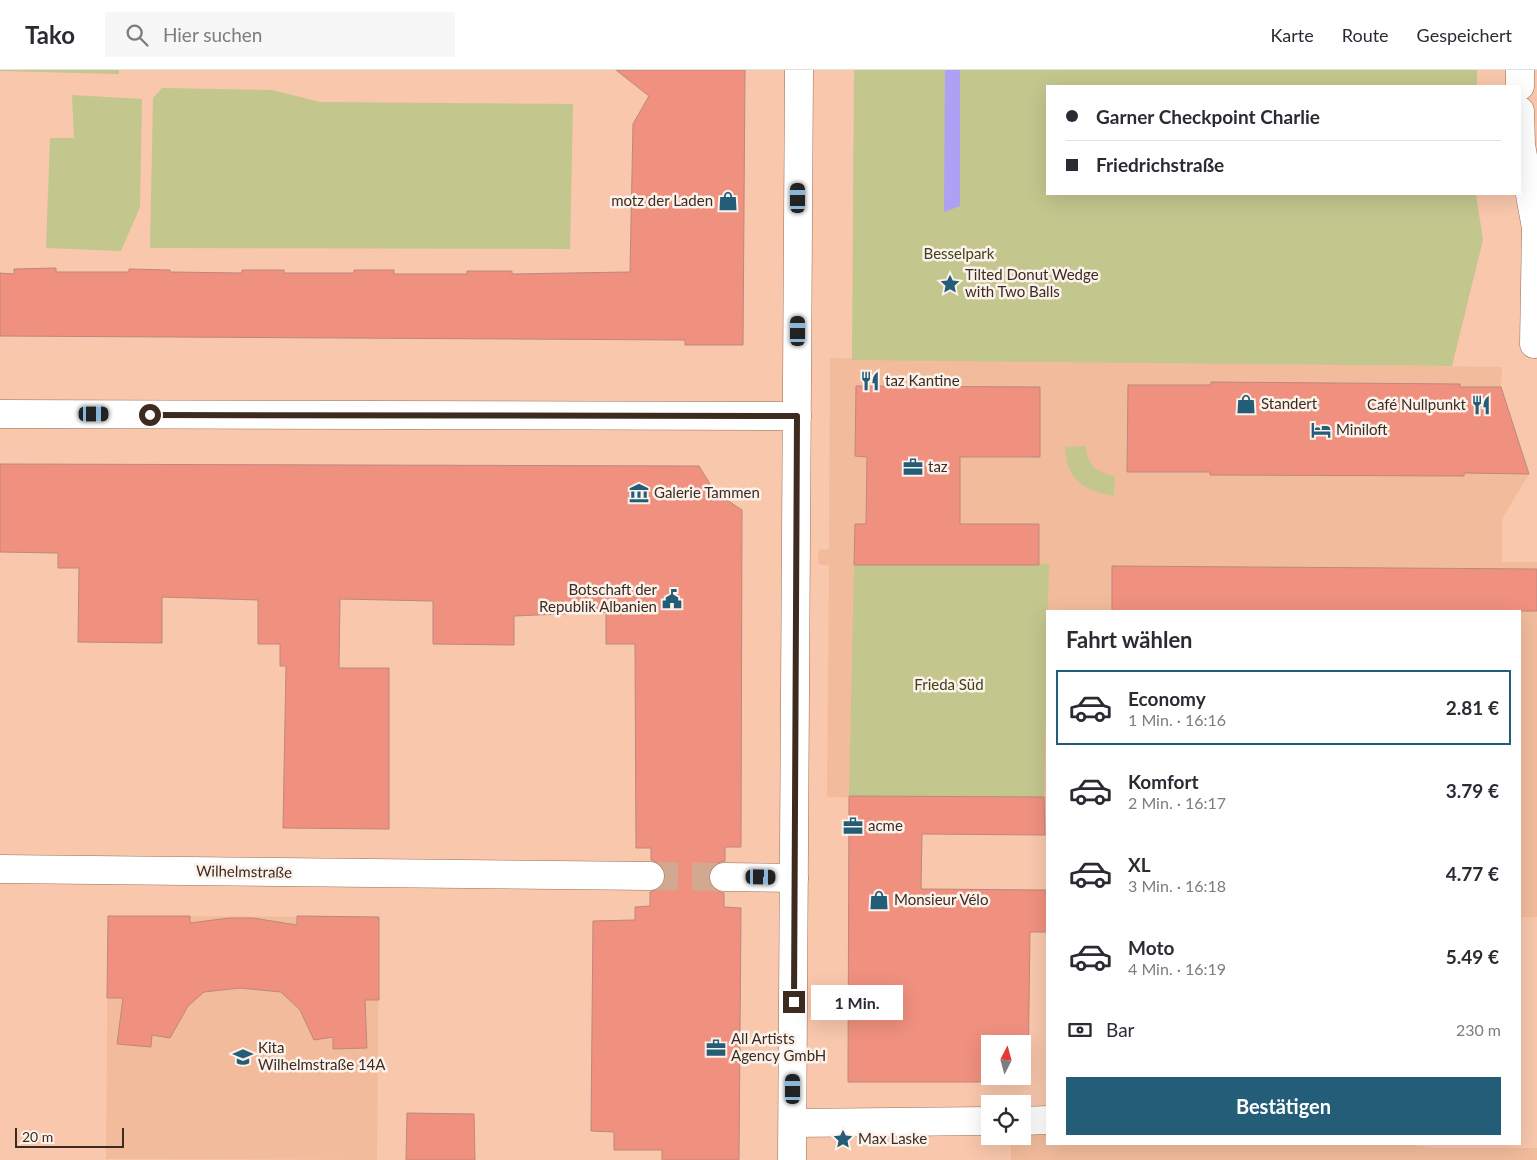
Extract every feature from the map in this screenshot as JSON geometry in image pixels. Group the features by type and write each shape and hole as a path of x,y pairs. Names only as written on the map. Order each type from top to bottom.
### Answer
{"street":[{"path":"792,1160 799,70"},
{"path":"1520,70 1520,85"},
{"path":"1521,150 1536,228 1534,344"},
{"path":"0,414 797,416"},
{"name":"Wilhelmstraße","path":"0,869 650,876"},
{"path":"724,877 794,878"},
{"path":"1031,1121 1046,1120"},
{"path":"793,1123 981,1121"}],"shaded area":[{"path":"945,70 960,70 960,206 944,212"},
{"path":"830,358 1502,367 1501,387 1529,474 1502,519 1502,562 1537,562 1537,917 1521,917 1521,610 1046,610 1046,856 1044,798 827,797 829,566 818,564 818,557 819,550 829,549"},
{"name":"Kita Wilhelmstraße 14A","path":"108,916 379,917 377,1160 106,1159"},
{"path":"1031,1134 1046,1134 1046,1145 1416,1145 1430,1148 1537,1148 1537,1160 1011,1160 1011,1145 1031,1145"}],"green space":[{"path":"119,70 119,74 0,71"},
{"name":"Besselpark","path":"854,70 1477,70 1477,85 1046,85 1046,195 1476,195 1483,240 1452,366 852,360"},
{"path":"162,88 272,90 320,102 573,104 570,249 150,248 153,98"},
{"path":"72,95 142,99 140,207 121,251 46,248 50,138 74,138"},
{"path":"1086,446 1088,458 1094,467 1103,473 1115,476 1114,496 1085,487 1073,476 1066,459 1065,447"},
{"name":"Frieda Süd","path":"1049,564 1048,610 1046,610 1044,797 849,796 854,565"}],"building":[{"path":"616,70 745,70 743,345 685,345 685,340 0,336 0,273 14,274 14,269 56,268 56,272 129,272 129,269 170,270 170,272 242,273 242,270 284,270 284,273 354,273 354,270 394,270 394,274 467,274 467,271 512,271 512,274 630,272 633,124 649,96"},
{"name":"Miniloft","path":"1211,382 1460,384 1460,387 1501,387 1529,474 1464,473 1464,476 1210,475 1210,472 1127,472 1128,385 1211,385"},
{"name":"taz","path":"856,386 1040,387 1040,457 960,457 960,524 1039,524 1039,565 854,565 855,524 866,524 867,457 855,456"},
{"path":"0,464 699,466 715,492 742,510 741,847 725,847 725,861 717,863 711,869 708,877 710,884 716,890 724,893 724,907 741,908 739,1160 662,1160 662,1150 614,1150 614,1132 591,1131 593,921 635,920 635,907 650,906 650,892 664,884 666,877 663,868 651,860 651,848 636,848 635,644 606,644 606,612 514,616 514,645 433,644 433,601 340,599 339,668 389,668 389,829 283,828 286,666 280,666 280,644 258,644 258,600 162,597 162,643 78,642 79,568 58,568 58,553 0,552"},
{"path":"1112,566 1537,569 1537,611 1112,610"},
{"path":"849,796 1044,797 1045,835 922,834 921,889 1046,890 1046,932 1030,932 1029,1035 981,1035 981,1082 848,1082"},
{"path":"108,916 190,916 190,923 229,918 253,918 297,925 297,916 379,917 379,1000 365,1000 367,1048 333,1049 333,1037 314,1040 300,1010 281,992 240,988 204,992 188,1006 170,1038 152,1035 151,1047 117,1044 123,998 107,998"},
{"path":"407,1113 474,1114 475,1160 406,1160"}],"tunnel":[{"path":"650,876 724,877"}],"place":[{"name":"motz der Laden","path":"728,201"},
{"name":"Tilted Donut Wedge with Two Balls","path":"950,284"},
{"name":"taz Kantine","path":"870,381"},
{"name":"Standert","path":"1246,404"},
{"name":"Café Nullpunkt","path":"1481,405"},
{"name":"Miniloft","path":"1321,430"},
{"name":"taz","path":"913,467"},
{"name":"Galerie Tammen","path":"639,493"},
{"name":"Botschaft der Republik Albanien","path":"672,599"},
{"name":"acme","path":"853,826"},
{"name":"Monsieur Vélo","path":"879,900"},
{"name":"All Artists Agency GmbH","path":"716,1048"},
{"name":"Kita Wilhelmstraße 14A","path":"243,1057"},
{"name":"Max Laske","path":"843,1139"}],"route":[{"path":"150,415 797,416 794,1002"}]}
